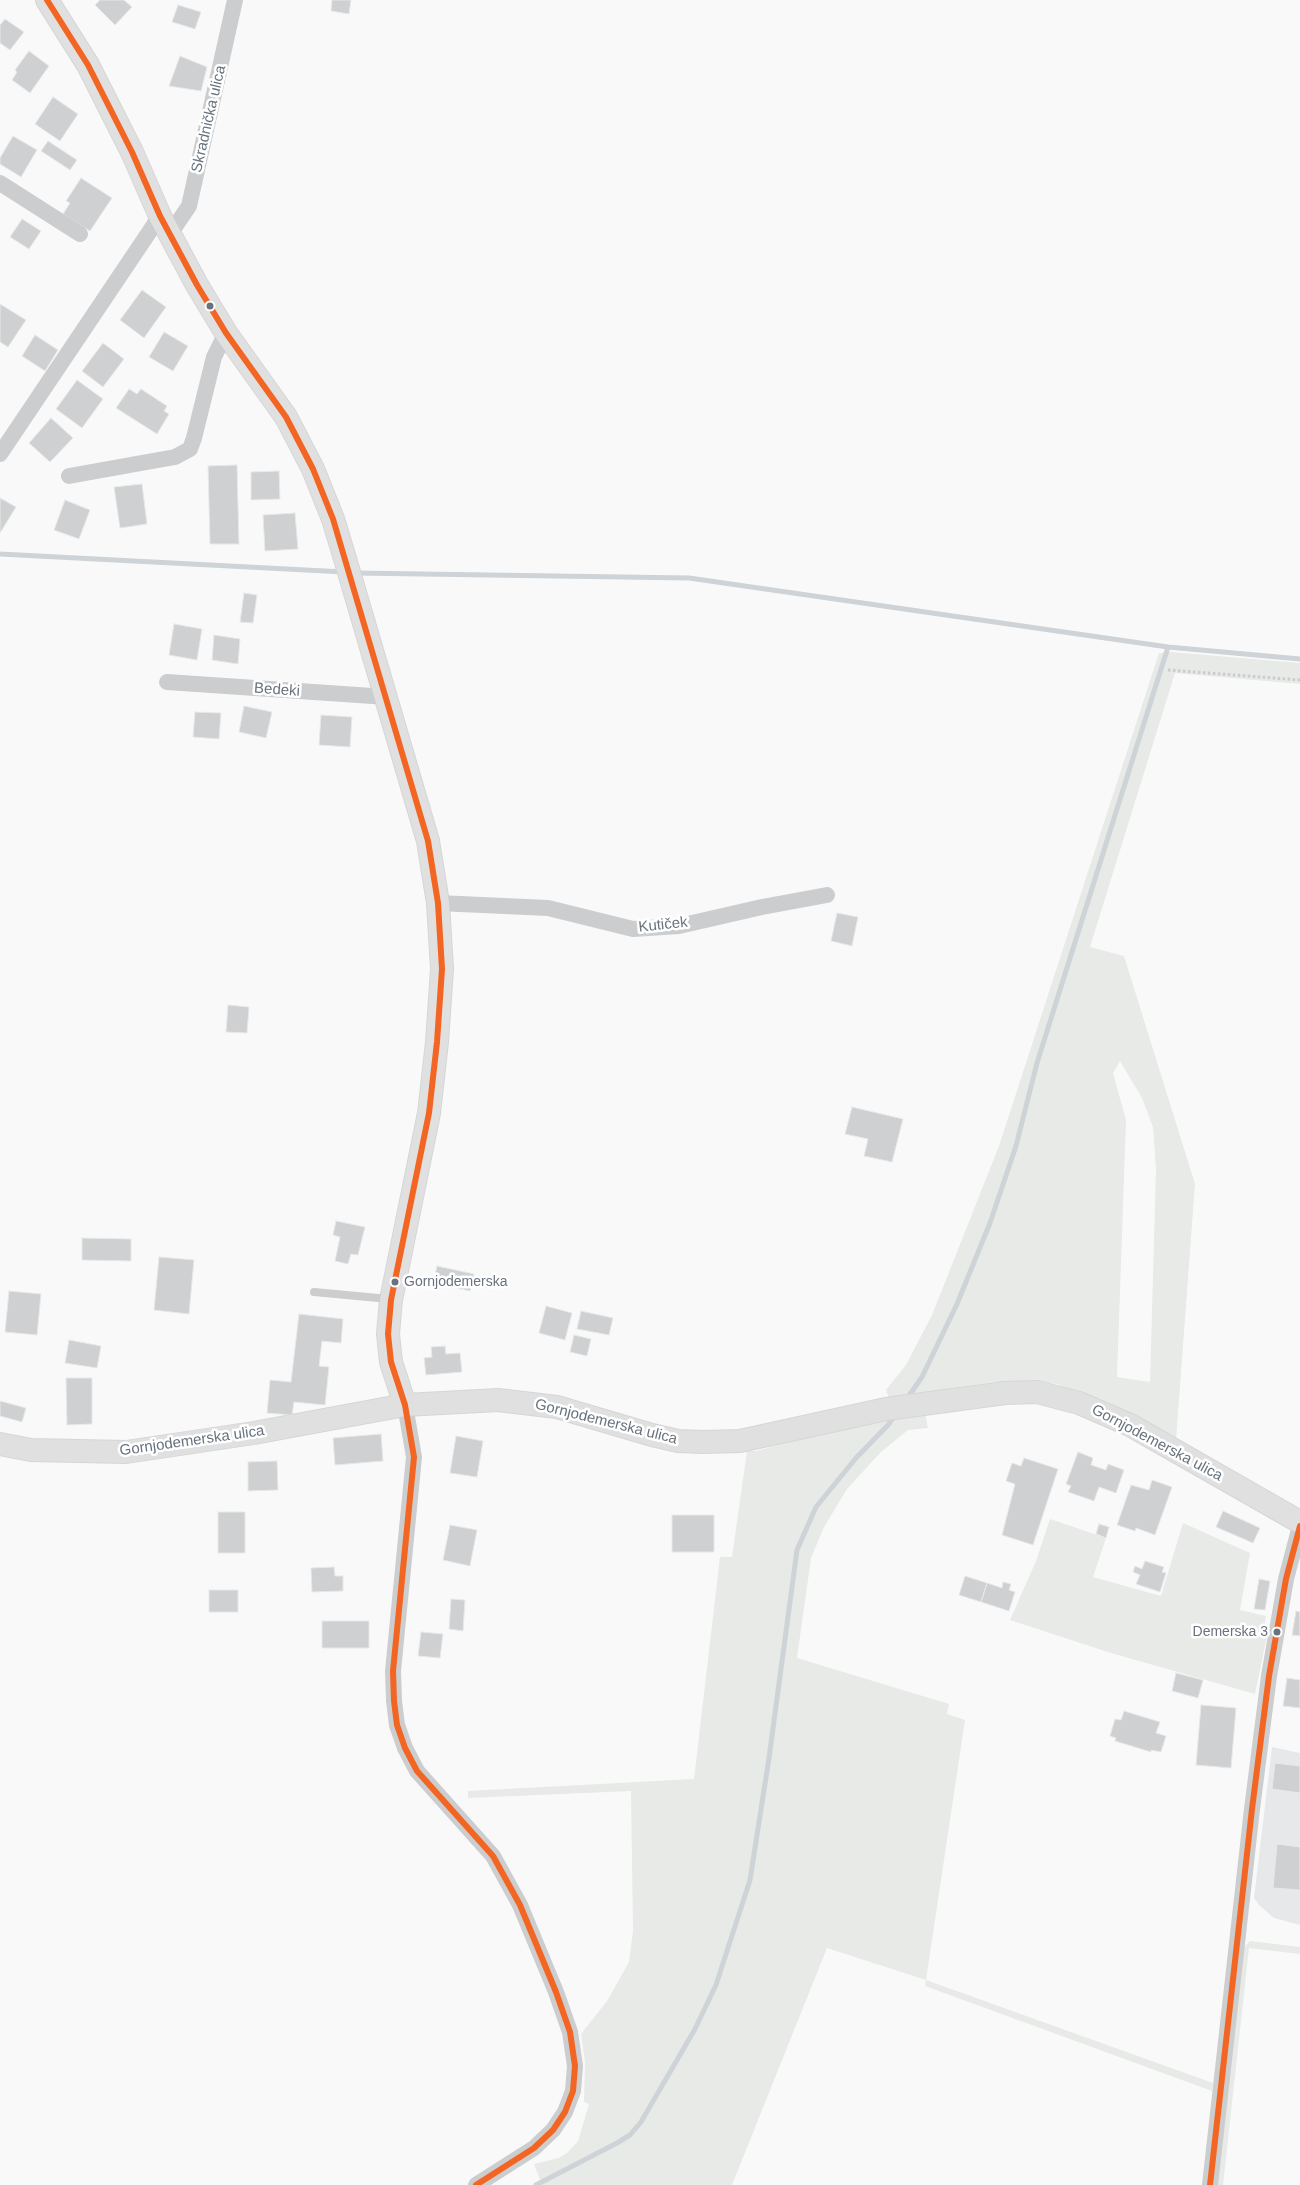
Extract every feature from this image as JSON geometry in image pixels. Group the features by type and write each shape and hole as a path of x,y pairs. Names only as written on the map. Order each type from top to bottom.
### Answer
{"main road":[{"path":"47,0 88,65 132,152 165,225 197,286 226,332 286,417 313,469 333,519 428,841 438,903 442,969 429,1112 391,1300 389,1349 405,1405"},
{"name":"Gornjodemerska ulica","path":"0,1444 31,1450 126,1452 254,1433 405,1405 498,1400 524,1402 556,1408 652,1436 678,1441 740,1441 886,1409 1005,1392 1037,1392 1058,1396 1130,1425 1300,1524"}],"street":[{"name":"Skradnička ulica","path":"0,454 165,225 189,206 235,0"},
{"path":"0,183 80,234"},
{"path":"68,476 175,457 190,449 214,357 226,332"},
{"name":"Bedeki","path":"167,682 387,697"},
{"name":"Kutiček","path":"438,903 548,908 633,929 679,926 762,906 827,895"},
{"path":"405,1405 414,1457 393,1671 397,1725 405,1748 417,1771 492,1856 520,1905 556,1992 570,2032 575,2066 573,2091 565,2112 554,2130 534,2148 476,2185"},
{"path":"1210,2185 1252,1809 1269,1676 1286,1579 1300,1524"}],"lane":[{"path":"314,1292 391,1300"}],"path":[{"path":"1168,670 1300,680"}],"shaded area":[{"path":"1171,652 1300,663 1300,684 1175,673 1090,947 1124,956 1195,1184 1176,1440 1096,1400 1057,1384 1030,1381 994,1382 951,1388 890,1401 886,1390 906,1365 932,1315 999,1146 1159,653","holes":["1120,1061 1142,1098 1153,1127 1156,1169 1150,1382 1117,1377 1126,1120 1113,1073"]},
{"path":"925,1413 928,1428 908,1430 881,1452 847,1489 824,1527 811,1558 797,1658 949,1704 947,1714 965,1720 926,1980 827,1948 732,2185 542,2185 534,2164 559,2158 567,2153 578,2141 589,2104 584,2102 585,2062 581,2034 607,2001 629,1962 633,1931 631,1791 468,1798 468,1791 694,1779 720,1557 732,1557 747,1451 756,1451 884,1417"},
{"path":"1050,1519 1106,1538 1093,1577 1161,1596 1183,1523 1250,1553 1240,1610 1266,1616 1263,1634 1267,1636 1255,1694 1111,1653 1010,1620 1036,1561"},
{"path":"1272,1747 1300,1753 1300,1925 1274,1918 1254,1898"},
{"path":"1250,1941 1300,1947 1300,1954 1249,1948 1223,2185 1217,2185 1244,1947"},
{"path":"926,1980 1213,2083 1212,2091 925,1986"}],"building":[{"path":"100,0 124,0 132,7 115,25 95,5"},
{"path":"332,0 351,0 349,14 331,11"},
{"path":"178,5 201,12 195,29 172,22"},
{"path":"5,19 24,32 10,50 0,43 0,25"},
{"path":"29,51 49,66 30,93 12,80 17,72 15,70"},
{"path":"180,56 207,67 201,91 169,86"},
{"path":"53,97 78,114 60,141 35,124"},
{"path":"13,136 37,150 21,177 0,164 0,158"},
{"path":"48,141 77,160 70,170 41,151"},
{"path":"81,178 112,198 90,231 63,214 70,203 66,201"},
{"path":"22,219 41,231 29,249 10,237"},
{"path":"142,290 166,307 144,338 120,320"},
{"path":"0,304 26,320 8,347 0,342"},
{"path":"164,332 188,346 173,371 149,357"},
{"path":"35,335 58,350 45,371 22,356"},
{"path":"103,343 124,359 103,387 82,371"},
{"path":"77,380 103,399 82,428 56,409"},
{"path":"129,389 137,394 141,389 167,406 164,411 169,414 157,434 116,408"},
{"path":"51,418 73,438 50,462 29,443"},
{"path":"237,465 239,544 210,544 208,466"},
{"path":"279,471 280,499 251,500 251,472"},
{"path":"142,484 147,524 120,528 114,487"},
{"path":"0,498 16,507 0,533"},
{"path":"65,500 90,510 79,539 54,530"},
{"path":"295,513 298,549 265,551 263,515"},
{"path":"244,593 257,595 253,623 240,622"},
{"path":"174,624 202,629 197,660 169,655"},
{"path":"214,635 240,639 238,664 212,660"},
{"path":"244,706 272,712 266,738 239,732"},
{"path":"195,712 221,713 219,739 193,737"},
{"path":"321,715 352,717 350,747 319,745"},
{"path":"837,913 858,917 852,946 831,941"},
{"path":"228,1005 249,1007 247,1033 226,1032"},
{"path":"852,1107 903,1119 892,1162 864,1156 868,1139 845,1134"},
{"path":"336,1221 365,1227 358,1255 351,1254 348,1264 335,1261 340,1237 333,1235"},
{"path":"82,1238 131,1239 131,1261 82,1260"},
{"path":"159,1257 194,1260 189,1314 154,1310"},
{"path":"437,1266 474,1274 470,1291 433,1283"},
{"path":"9,1291 41,1294 37,1335 5,1332"},
{"path":"546,1306 572,1313 565,1340 539,1333"},
{"path":"581,1311 613,1318 609,1335 577,1329"},
{"path":"299,1314 343,1319 341,1343 322,1341 319,1366 329,1367 325,1405 294,1402 292,1415 267,1413 270,1380 291,1382"},
{"path":"574,1335 591,1339 587,1356 570,1352"},
{"path":"69,1340 101,1346 97,1368 65,1363"},
{"path":"445,1346 446,1354 460,1353 462,1372 426,1375 424,1358 432,1357 431,1347"},
{"path":"66,1378 92,1378 92,1424 67,1425"},
{"path":"0,1401 26,1408 22,1422 0,1416"},
{"path":"381,1434 383,1461 335,1465 333,1438"},
{"path":"456,1436 483,1441 477,1477 450,1473"},
{"path":"1078,1452 1093,1458 1091,1465 1106,1470 1108,1464 1124,1470 1116,1493 1099,1487 1094,1501 1068,1492 1071,1486 1066,1484"},
{"path":"1024,1458 1058,1469 1033,1545 1002,1535 1015,1484 1006,1481 1012,1463 1021,1466"},
{"path":"277,1461 278,1490 248,1491 248,1462"},
{"path":"1152,1480 1172,1487 1155,1535 1136,1528 1135,1531 1117,1525 1131,1485 1149,1490"},
{"path":"1223,1511 1260,1528 1253,1543 1216,1527"},
{"path":"218,1512 245,1512 245,1553 218,1553"},
{"path":"672,1515 714,1515 714,1552 672,1552"},
{"path":"1099,1524 1109,1527 1106,1538 1096,1534"},
{"path":"450,1525 477,1530 470,1566 443,1560"},
{"path":"1145,1561 1164,1567 1162,1572 1166,1573 1160,1592 1136,1584 1140,1575 1133,1572 1135,1566 1142,1569"},
{"path":"334,1567 335,1576 343,1576 343,1591 312,1592 311,1568"},
{"path":"965,1576 987,1583 981,1602 959,1595"},
{"path":"1259,1579 1270,1581 1265,1610 1254,1609"},
{"path":"1003,1582 1011,1584 1009,1590 1015,1592 1009,1611 981,1602 987,1583 1002,1588"},
{"path":"209,1590 238,1590 238,1612 209,1612"},
{"path":"451,1599 465,1600 463,1631 449,1629"},
{"path":"1296,1611 1300,1612 1300,1636 1292,1635"},
{"path":"322,1621 369,1621 369,1648 322,1648"},
{"path":"421,1632 443,1634 440,1658 418,1656"},
{"path":"1176,1673 1203,1680 1198,1698 1172,1691"},
{"path":"1287,1678 1300,1680 1300,1708 1283,1706"},
{"path":"1201,1705 1236,1708 1231,1768 1196,1765"},
{"path":"1124,1711 1160,1722 1156,1733 1166,1736 1161,1752 1151,1750 1151,1752 1115,1741 1116,1738 1110,1736 1115,1719 1121,1720"},
{"path":"1275,1763 1300,1766 1300,1793 1272,1789"},
{"path":"1277,1844 1300,1847 1300,1890 1273,1888"}],"waterway":[{"path":"0,554 344,572"},
{"path":"355,573 689,578 1168,647 1300,659"},
{"path":"906,1400 922,1377 957,1304 990,1223 1016,1146 1037,1063 1168,647"},
{"path":"536,2185 630,2135 641,2122 695,2029 716,1985 750,1880 769,1758 797,1550 816,1507 856,1458 888,1425 895,1415"}],"transit line":[{"path":"47,0 88,65 132,152 160,216 197,285 226,333 286,417 313,469 333,519 428,841 438,903 442,969 437,1042 429,1113 391,1300 388,1334 391,1362 405,1405 414,1457 393,1671 394,1701 397,1725 405,1748 417,1771 493,1856 520,1905 556,1992 570,2032 575,2066 573,2091 565,2112 553,2130 534,2148 476,2185"},
{"path":"1210,2185 1252,1809 1269,1676 1286,1579 1300,1526"}],"place":[{"name":"Gornjodemerska","path":"395,1282"},
{"name":"Demerska 3","path":"1277,1632"}]}
